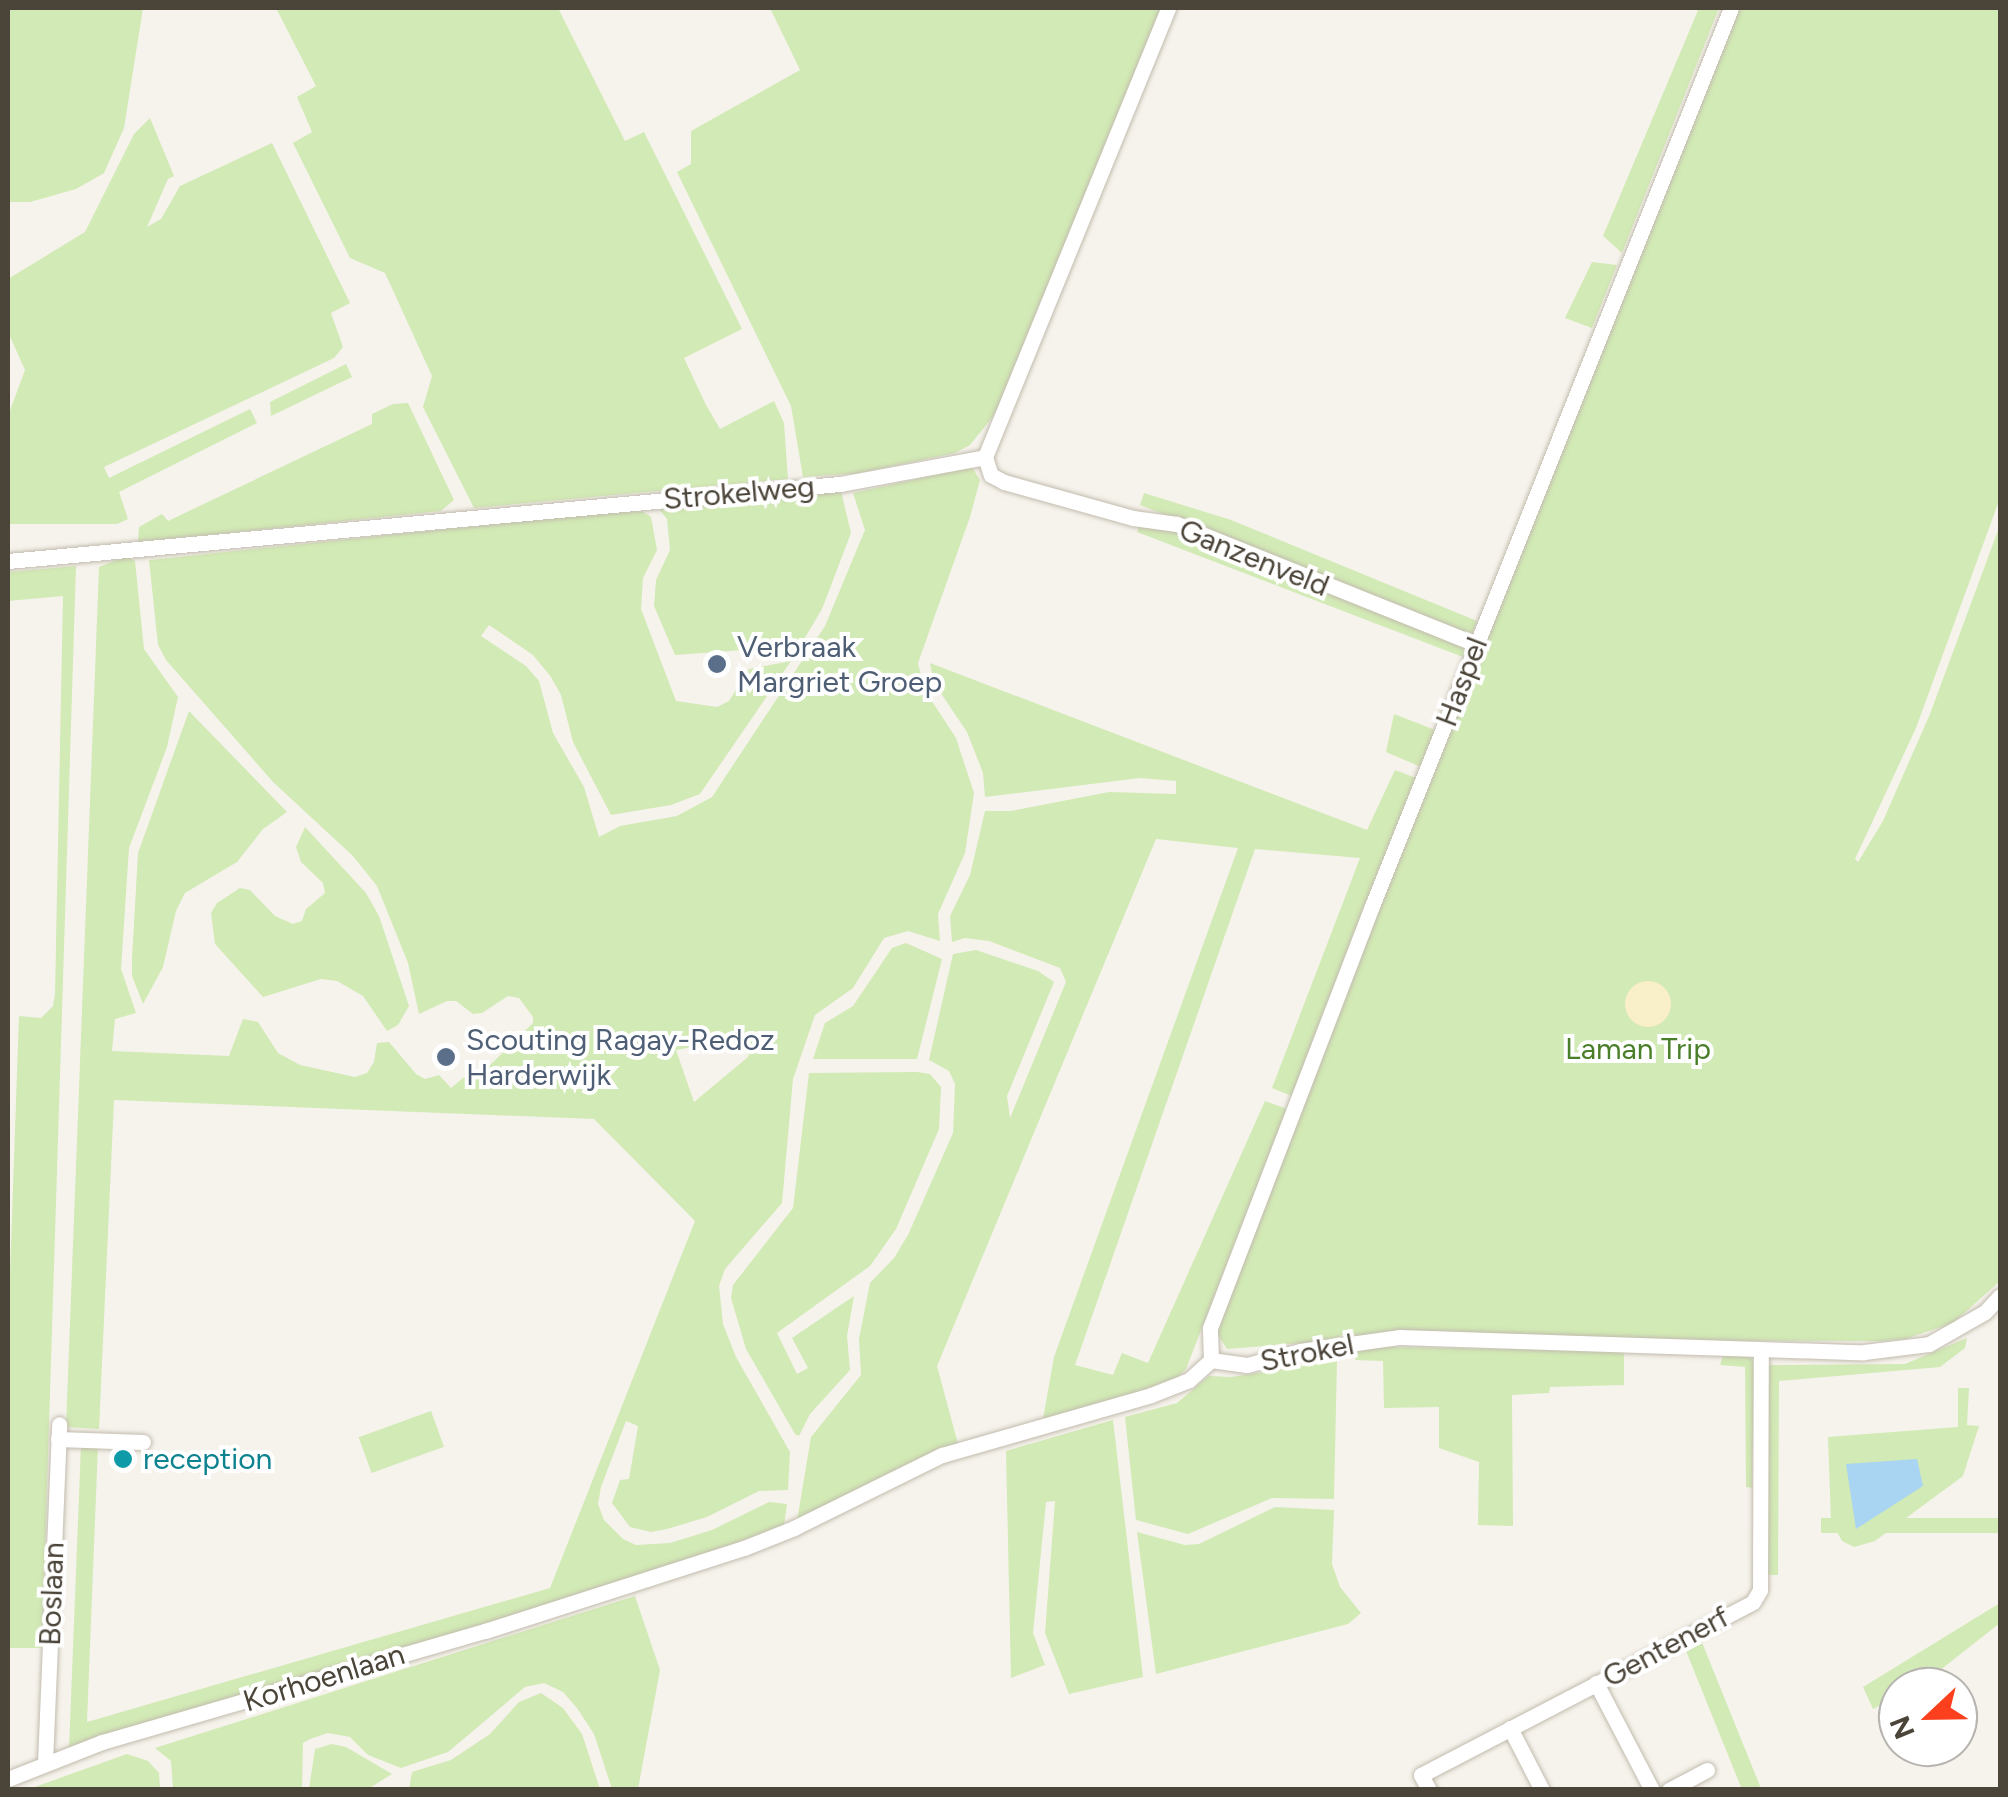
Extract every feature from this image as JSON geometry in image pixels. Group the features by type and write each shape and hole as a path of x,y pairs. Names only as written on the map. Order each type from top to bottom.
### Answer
{"street":[{"path":"985,456 1168,8"},
{"name":"Haspel","path":"1211,1360 1210,1328 1476,644 1731,8"},
{"name":"Strokelweg","path":"8,561 840,484 985,456"},
{"name":"Ganzenveld","path":"985,456 991,475 1004,482 1133,518 1177,524 1476,644"},
{"name":"Strokel","path":"1211,1360 1247,1365 1300,1351 1400,1337 1864,1352 1930,1344 1984,1312 2000,1296"},
{"name":"Gentenerf","path":"1429,1790 1421,1775 1752,1602 1760,1590 1760,1350"},
{"name":"Korhoenlaan","path":"8,1779 102,1742 642,1581 794,1528 942,1454 1164,1390 1189,1380 1211,1360"},
{"name":"Boslaan","path":"45,1764 58,1432 143,1442"},
{"path":"1596,1683 1652,1790"},
{"path":"1510,1728 1542,1790"},
{"path":"1669,1790 1707,1770"}],"green space":[{"path":"8,8 143,8 124,128 104,173 76,189 30,202 8,202"},
{"path":"276,8 558,8 625,141 644,132 742,329 684,358 706,405 720,429 774,401 784,423 788,479 474,508 423,407 432,376 385,273 350,258 293,143 312,132 297,97 316,86"},
{"path":"770,8 1163,8 996,413 970,445 955,453 859,473 803,477 791,406 677,172 691,164 691,131 800,70"},
{"path":"1699,8 1719,8 1622,253 1603,236"},
{"name":"Laman Trip","path":"1737,8 2000,8 2000,498 1916,728 1855,859 1858,862 1883,821 1930,714 2000,525 2000,1281 1953,1323 1905,1339 1355,1340 1355,1334 1341,1335 1340,1340 1227,1349 1216,1332 1381,901"},
{"path":"150,118 174,176 168,179 147,227 161,219 180,186 272,143 350,303 331,313 343,347 334,358 104,467 109,478 250,409 257,423 119,492 128,519 117,524 8,524 8,416 25,370 8,332 8,279 85,232 134,134"},
{"path":"1592,262 1617,265 1592,328 1565,318"},
{"path":"346,364 352,377 271,416 270,402"},
{"path":"408,403 454,500 441,511 138,542 139,527 162,514 168,521 372,424 372,414 393,404"},
{"path":"972,467 980,480 918,663 924,689 956,738 974,793 965,853 938,914 940,941 908,931 884,938 853,988 815,1015 793,1079 782,1203 725,1269 719,1286 723,1324 736,1357 790,1452 788,1490 759,1491 707,1517 667,1529 651,1532 630,1527 612,1503 620,1480 629,1479 638,1426 626,1421 598,1504 604,1520 623,1539 636,1545 670,1543 712,1530 769,1502 787,1504 784,1526 572,1600 69,1749 81,1445 98,1445 87,1722 550,1588 695,1221 594,1119 114,1100 99,1429 66,1427 99,567 126,556 135,561 144,649 178,697 167,747 129,848 121,969 136,1013 115,1019 112,1051 229,1056 243,1019 258,1022 278,1053 300,1065 355,1077 367,1073 374,1062 377,1043 389,1042 416,1074 425,1079 439,1075 451,1088 463,1078 481,1074 533,1023 533,1017 519,998 508,996 482,1013 473,1014 456,1001 447,1001 419,1014 408,963 377,886 353,856 273,782 166,660 158,645 149,560 639,509 651,517 657,550 643,578 641,609 676,701 717,707 729,701 749,669 791,661 700,794 671,805 611,815 573,742 561,695 551,677 533,655 489,625 481,636 526,666 539,681 553,733 584,787 599,837 620,826 677,816 712,797 825,626 865,530 853,493","holes":["747,1037 751,1045 748,1057 694,1102 676,1050"]},
{"path":"841,491 851,533 822,609 800,646 675,655 654,606 656,580 670,550 667,519 658,508"},
{"path":"1144,493 1231,520 1477,621 1472,635 1140,505"},
{"path":"1141,520 1234,553 1465,648 1463,657 1137,532"},
{"path":"76,566 42,1648 8,1648 8,1330 19,1016 41,1018 53,1006 55,994 63,596 8,601 8,572"},
{"path":"930,663 1367,830 1395,770 1416,778 1292,1096 1272,1088 1360,858 1255,849 1075,1365 1113,1375 1122,1353 1148,1363 1265,1101 1287,1109 1186,1369 1173,1382 1043,1419 1054,1357 1238,848 1156,839 937,1366 958,1444 797,1521 811,1437 861,1375 859,1339 870,1283 894,1258 908,1235 953,1133 955,1084 949,1071 929,1060 953,954 976,950 1038,971 1054,982 1007,1096 1010,1118 1066,982 1060,968 989,941 965,938 952,942 950,916 970,875 985,811 1011,811 1109,792 1176,794 1176,781 1140,778 985,797 983,773 967,732 934,683"},
{"path":"189,711 287,812 263,829 237,862 185,893 176,911 163,967 143,1004 132,976 138,853"},
{"path":"1394,714 1435,730 1421,767 1386,752"},
{"path":"305,827 366,893 379,916 409,1006 398,1025 387,1031 363,996 337,981 321,979 263,997 215,944 211,913 217,903 240,888 250,890 275,916 293,924 302,921 306,909 325,893 323,883 301,862 296,847"},
{"path":"906,943 942,959 917,1059 813,1059 825,1023 853,1006 892,948"},
{"path":"809,1073 930,1074 941,1087 939,1129 896,1229 870,1266 777,1333 797,1374 808,1368 792,1338 854,1296 847,1336 850,1370 810,1414 799,1436 746,1349 731,1298 733,1285 793,1208"},
{"path":"1967,1338 1965,1348 1940,1367 1779,1381 1778,1575 1765,1575 1765,1365 1905,1364"},
{"path":"1359,1348 1624,1351 1624,1385 1550,1387 1549,1393 1512,1395 1513,1526 1478,1525 1479,1462 1439,1448 1439,1407 1384,1408 1383,1361 1355,1360"},
{"path":"1723,1355 1750,1355 1754,1365 1752,1488 1746,1487 1745,1367 1720,1365"},
{"path":"1337,1361 1334,1499 1272,1498 1188,1534 1136,1520 1125,1417 1177,1403 1209,1376 1231,1377"},
{"path":"1958,1388 1969,1388 1967,1425 1979,1426 1963,1476 1875,1541 1854,1547 1842,1541 1831,1521 1828,1437 1958,1427"},
{"path":"431,1411 444,1447 372,1473 359,1437"},
{"path":"1113,1420 1143,1677 1069,1694 1045,1633 1055,1501 1046,1502 1033,1633 1045,1665 1011,1678 1006,1451"},
{"path":"1275,1507 1334,1510 1332,1564 1340,1587 1361,1613 1348,1624 1156,1674 1137,1532 1185,1545 1199,1544"},
{"path":"1821,1518 2000,1518 2000,1533 1821,1533"},
{"path":"635,1596 660,1670 638,1789 612,1789 594,1734 563,1692 544,1683 525,1687 448,1752 401,1768 368,1755 350,1737 328,1733 310,1739 303,1743 302,1789 173,1789 171,1761 155,1748"},
{"path":"2000,1603 2000,1623 1944,1667 1896,1667"},
{"path":"1701,1640 1761,1789 1742,1790 1684,1647"},
{"path":"1878,1678 1878,1707 1873,1709 1863,1687"},
{"path":"541,1693 563,1708 582,1734 600,1789 409,1789 412,1772 451,1760 490,1734 519,1702"},
{"path":"332,1744 346,1747 392,1774 368,1789 309,1789 315,1749"},
{"path":"127,1754 148,1761 159,1773 160,1789 29,1789"}],"sand":[{"path":"1648,981 1664,988 1671,1004 1664,1020 1648,1027 1632,1020 1625,1004 1632,988"}],"water":[{"path":"1917,1459 1923,1486 1856,1529 1846,1464"}],"place":[{"name":"Verbraak Margriet Groep","path":"717,664"},
{"name":"Scouting Ragay-Redoz Harderwijk","path":"446,1057"},
{"name":"reception","path":"123,1459"}]}
